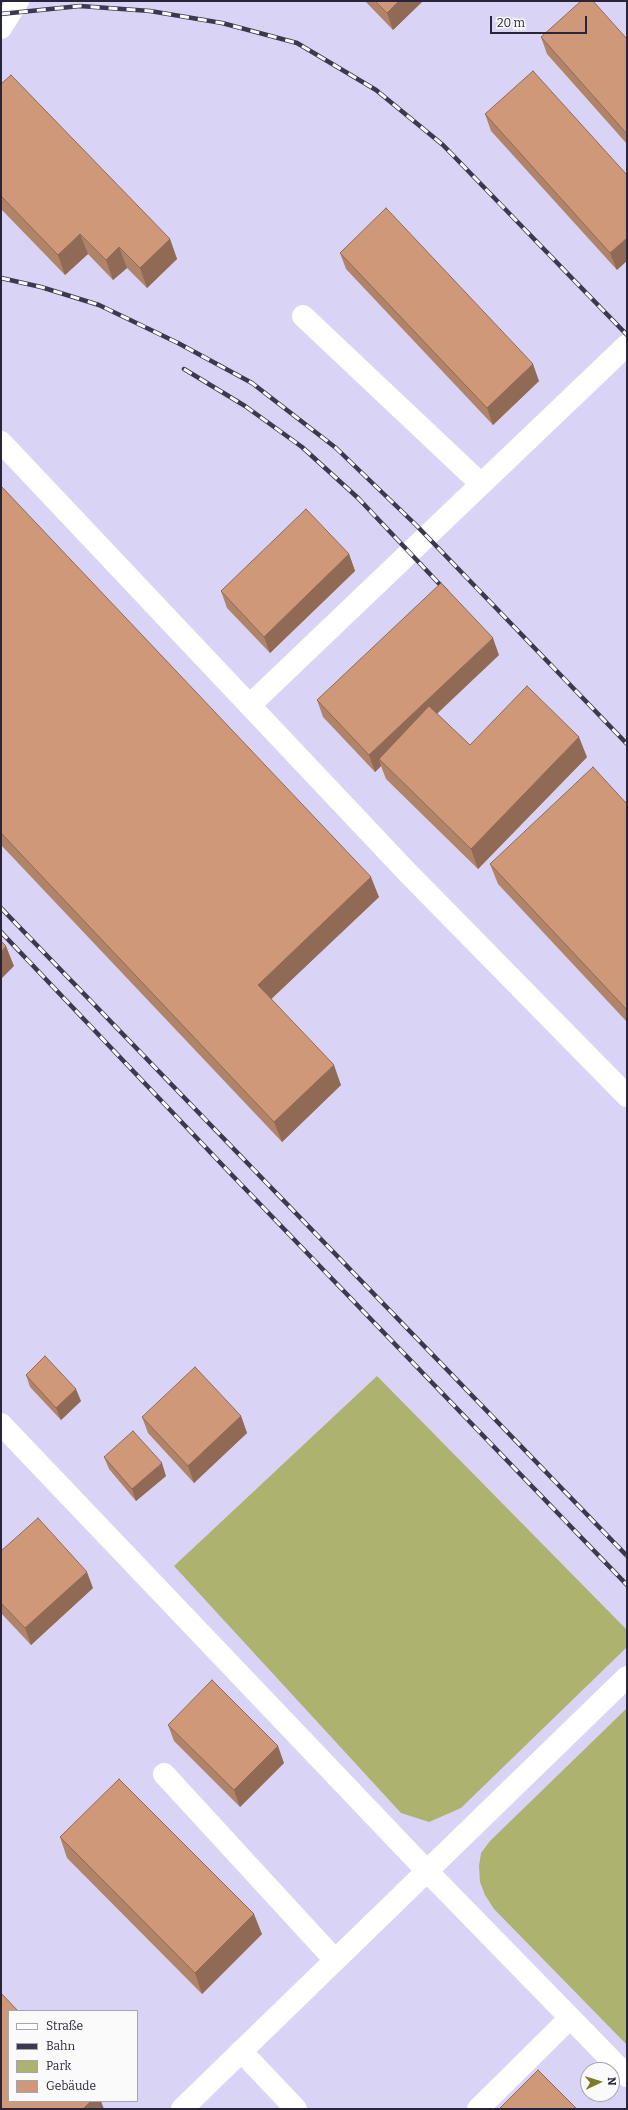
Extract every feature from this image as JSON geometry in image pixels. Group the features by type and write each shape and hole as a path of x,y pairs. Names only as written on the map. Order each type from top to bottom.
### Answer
{"lane":[{"path":"1,28 18,1"},
{"path":"303,316 481,484"},
{"path":"250,705 627,345"},
{"path":"1,442 407,872 627,1096"},
{"path":"1,1424 426,1870 627,2076"},
{"path":"182,2109 426,1870 627,1677"},
{"path":"164,1774 335,1960"},
{"path":"478,2109 570,2018"},
{"path":"241,2051 296,2109"}],"green space":[{"path":"377,1376 627,1630 627,1647 461,1808 429,1822 401,1813 174,1566"},
{"path":"627,1708 627,2045 494,1909 485,1895 480,1882 479,1866 481,1853 490,1841"}],"building":[{"path":"375,1 399,1 387,13"},
{"path":"581,1 593,1 627,39 627,134 541,37"},
{"path":"533,71 627,175 627,238 610,253 485,114"},
{"path":"11,75 170,239 140,268 119,247 106,260 80,234 58,255 1,196 1,84"},
{"path":"386,208 533,364 487,408 340,253"},
{"path":"1,486 371,877 258,985 334,1065 274,1122 1,833"},
{"path":"306,509 349,554 264,637 221,591"},
{"path":"441,583 493,638 369,755 317,700"},
{"path":"527,686 579,737 471,849 379,759 429,706 470,745"},
{"path":"593,767 627,804 627,1010 490,864"},
{"path":"1,941 6,946 1,952"},
{"path":"45,1356 76,1389 56,1408 26,1375"},
{"path":"195,1367 241,1416 188,1466 142,1417"},
{"path":"133,1431 162,1463 132,1489 104,1457"},
{"path":"38,1518 87,1572 25,1628 1,1603 1,1551"},
{"path":"212,1680 278,1746 234,1790 168,1725"},
{"path":"119,1779 254,1914 195,1973 60,1837"},
{"path":"1,1993 17,2010 8,2010 8,2102 90,2102 83,2109 1,2109"},
{"path":"538,2070 577,2109 499,2109"}],"railway":[{"path":"1,14 80,6 150,11 222,23 297,43 376,90 443,145 627,335"},
{"path":"1,278 41,287 99,305 178,343 252,383 336,448 416,525 627,744"},
{"path":"184,369 245,406 302,447 358,498 446,591"},
{"path":"1,908 627,1556"},
{"path":"1,932 230,1173 627,1585"}]}
